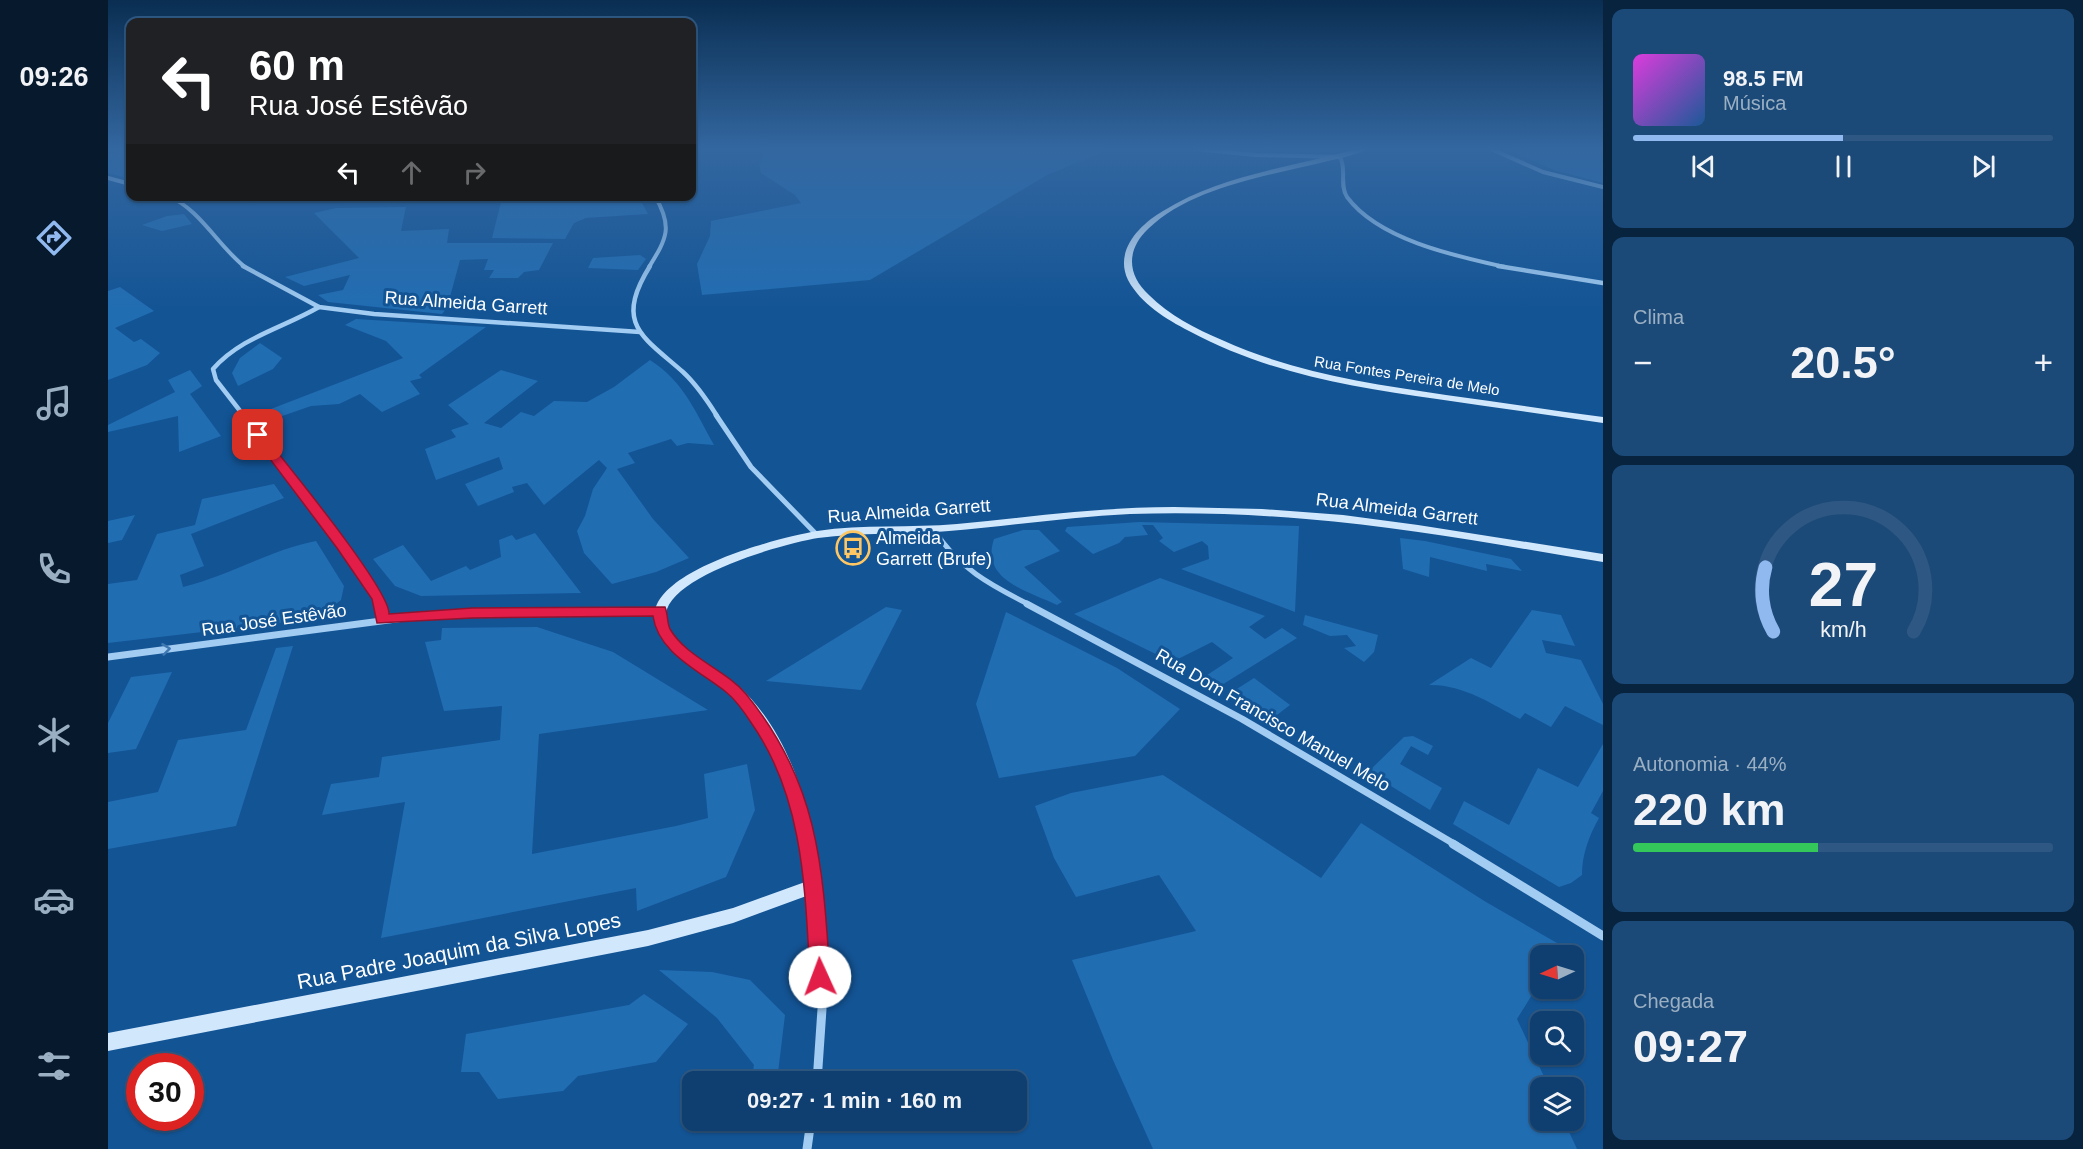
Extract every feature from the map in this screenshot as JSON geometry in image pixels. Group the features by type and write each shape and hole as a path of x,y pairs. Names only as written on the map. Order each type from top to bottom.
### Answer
{"street":[{"name":"Rua Almeida Garrett","path":"182,203 228,254 248,270 319,308 374,314 640,332 698,387 753,469 817,535 934,529 1036,517 1130,511 1301,515 1436,530 1603,558"},
{"path":"640,332 634,312 636,294 640,282 663,245 668,225 660,203"},
{"name":"Rua Fontes Pereira de Melo","path":"1183,203 1146,227 1132,242 1125,260 1130,279 1145,298 1167,315 1196,331 1228,346 1307,374 1356,384 1603,420"},
{"path":"1352,203 1361,212 1383,226 1434,248 1497,267 1544,276 1603,283"},
{"path":"319,308 239,347 221,358 213,369 216,380 342,545 378,598 382,608 382,620"},
{"name":"Rua Dom Francisco Manuel Melo","path":"934,529 940,544 954,560 984,580 1148,666 1256,727 1415,819 1511,881 1603,936"},
{"path":"817,535 759,551 690,577 668,594 660,611 662,629 677,648 734,690 758,719 783,762 808,837 814,886 819,957 818,1071"},
{"name":"Rua José Estêvão","path":"108,657 382,620 472,613 660,611"},
{"name":"Rua Padre Joaquim da Silva Lopes","path":"108,1041 597,949 718,919 778,901 814,886"},
{"path":"807,1149 809,1131"}],"shaded area":[{"path":"501,203 642,203 648,214 586,218 574,223 565,239 492,238"},
{"path":"801,203 1000,203 870,280 702,295 697,264 710,236 711,221"},
{"path":"406,207 401,231 449,229 447,243 553,243 539,270 524,272 518,278 489,278 494,270 484,270 488,259 460,260 447,308 442,314 328,302 318,295 343,290 350,275 304,286 285,277 359,258 314,213 336,208"},
{"path":"184,214 192,224 162,231 142,225 167,216"},
{"path":"640,255 646,259 638,270 588,268 593,258"},
{"path":"120,287 154,311 115,328 134,342 141,339 160,353 147,365 108,380 108,291"},
{"path":"356,319 486,327 419,375 422,378 410,381 420,394 382,412 360,394 339,404 311,406 265,422 258,414 403,358 386,341 345,325"},
{"path":"260,343 282,358 273,369 238,386 232,373 240,358"},
{"path":"650,360 672,378 680,388 714,445 688,443 677,446 671,439 628,453 635,463 617,469 653,519 689,558 656,572 612,584 584,553 577,531 585,516 593,489 607,468 599,460 544,505 527,483 512,487 514,492 478,506 465,484 503,469 499,457 436,480 425,449 456,437 451,430 469,424 448,405 501,370 538,381 484,423 501,428 521,412 534,416 554,401 587,402 614,387"},
{"path":"190,370 202,386 190,394 221,436 179,452 178,416 108,432 108,425 175,392 168,380"},
{"path":"274,484 284,498 191,534 204,566 180,575 183,587 282,550 316,541 344,586 341,600 324,613 287,622 108,643 108,584 137,580 157,534 195,525 202,499"},
{"path":"135,515 122,540 108,543 108,521"},
{"path":"1139,522 1299,526 1295,612 1181,569 1209,559 1208,546 1202,541 1174,552 1159,541 1163,538 1153,525 1142,525 1148,535 1125,537 1119,543 1093,554 1065,531 1067,527"},
{"path":"1023,530 1039,530 1060,551 1024,567 1062,602 1057,605 1009,582 994,565 991,553 994,539"},
{"path":"535,533 581,593 421,596 395,586 373,559 403,545 431,581 466,566 470,570 501,557 499,540 512,535 516,540"},
{"path":"1400,538 1511,559 1522,571 1486,564 1487,571 1430,557 1429,577 1403,569"},
{"path":"1160,578 1265,616 1249,627 1265,639 1282,628 1297,638 1217,688 1201,679 1233,658 1212,642 1172,662 1074,614"},
{"path":"886,607 902,610 861,690 766,681"},
{"path":"1532,610 1561,615 1575,646 1542,640 1546,653 1581,660 1603,704 1603,725 1565,706 1551,727 1525,713 1520,719 1465,691 1429,685 1471,658 1491,668"},
{"path":"1006,612 1117,668 1180,709 1135,756 999,778 976,704"},
{"path":"1305,615 1378,635 1374,652 1364,662 1344,648 1356,646 1347,635 1330,636 1303,625"},
{"path":"537,627 613,652 708,710 539,734 532,854 708,818 704,774 747,764 755,810 726,877 637,911 636,888 381,938 405,802 322,815 331,784 379,777 382,757 500,740 502,706 444,711 425,642 441,640 442,628"},
{"path":"293,646 236,826 108,849 108,802 158,792 178,740 246,730 276,648"},
{"path":"172,672 136,749 108,753 108,723 131,677"},
{"path":"1254,678 1290,705 1273,718 1229,694"},
{"path":"1413,736 1433,746 1428,755 1411,746 1400,764 1442,788 1430,810 1368,772 1404,737"},
{"path":"1603,744 1603,791 1591,813 1599,818 1587,845 1582,875 1571,883 1559,887 1453,824 1464,801 1509,825 1538,768 1578,787"},
{"path":"1163,775 1321,878 1361,823 1486,902 1561,945 1530,945 1530,998 1517,1019 1530,1047 1530,1065 1539,1065 1544,1077 1530,1077 1530,1131 1569,1131 1577,1149 1153,1149 1072,960 1196,931 1159,875 1076,897 1054,858 1035,806 1071,793"},
{"path":"659,970 712,972 750,980 785,1015 778,1071 753,1071 754,1065 717,1018"},
{"path":"644,994 688,1024 656,1062 578,1076 563,1091 498,1099 479,1072 461,1072 466,1034 629,1005"}],"place":[{"name":"Almeida Garrett (Brufe)","path":"853,548"}],"route":[{"path":"258,435 342,545 378,598 382,608 382,620 472,613 660,611 662,629 677,648 734,690 758,719 783,762 808,837 820,977"}]}
